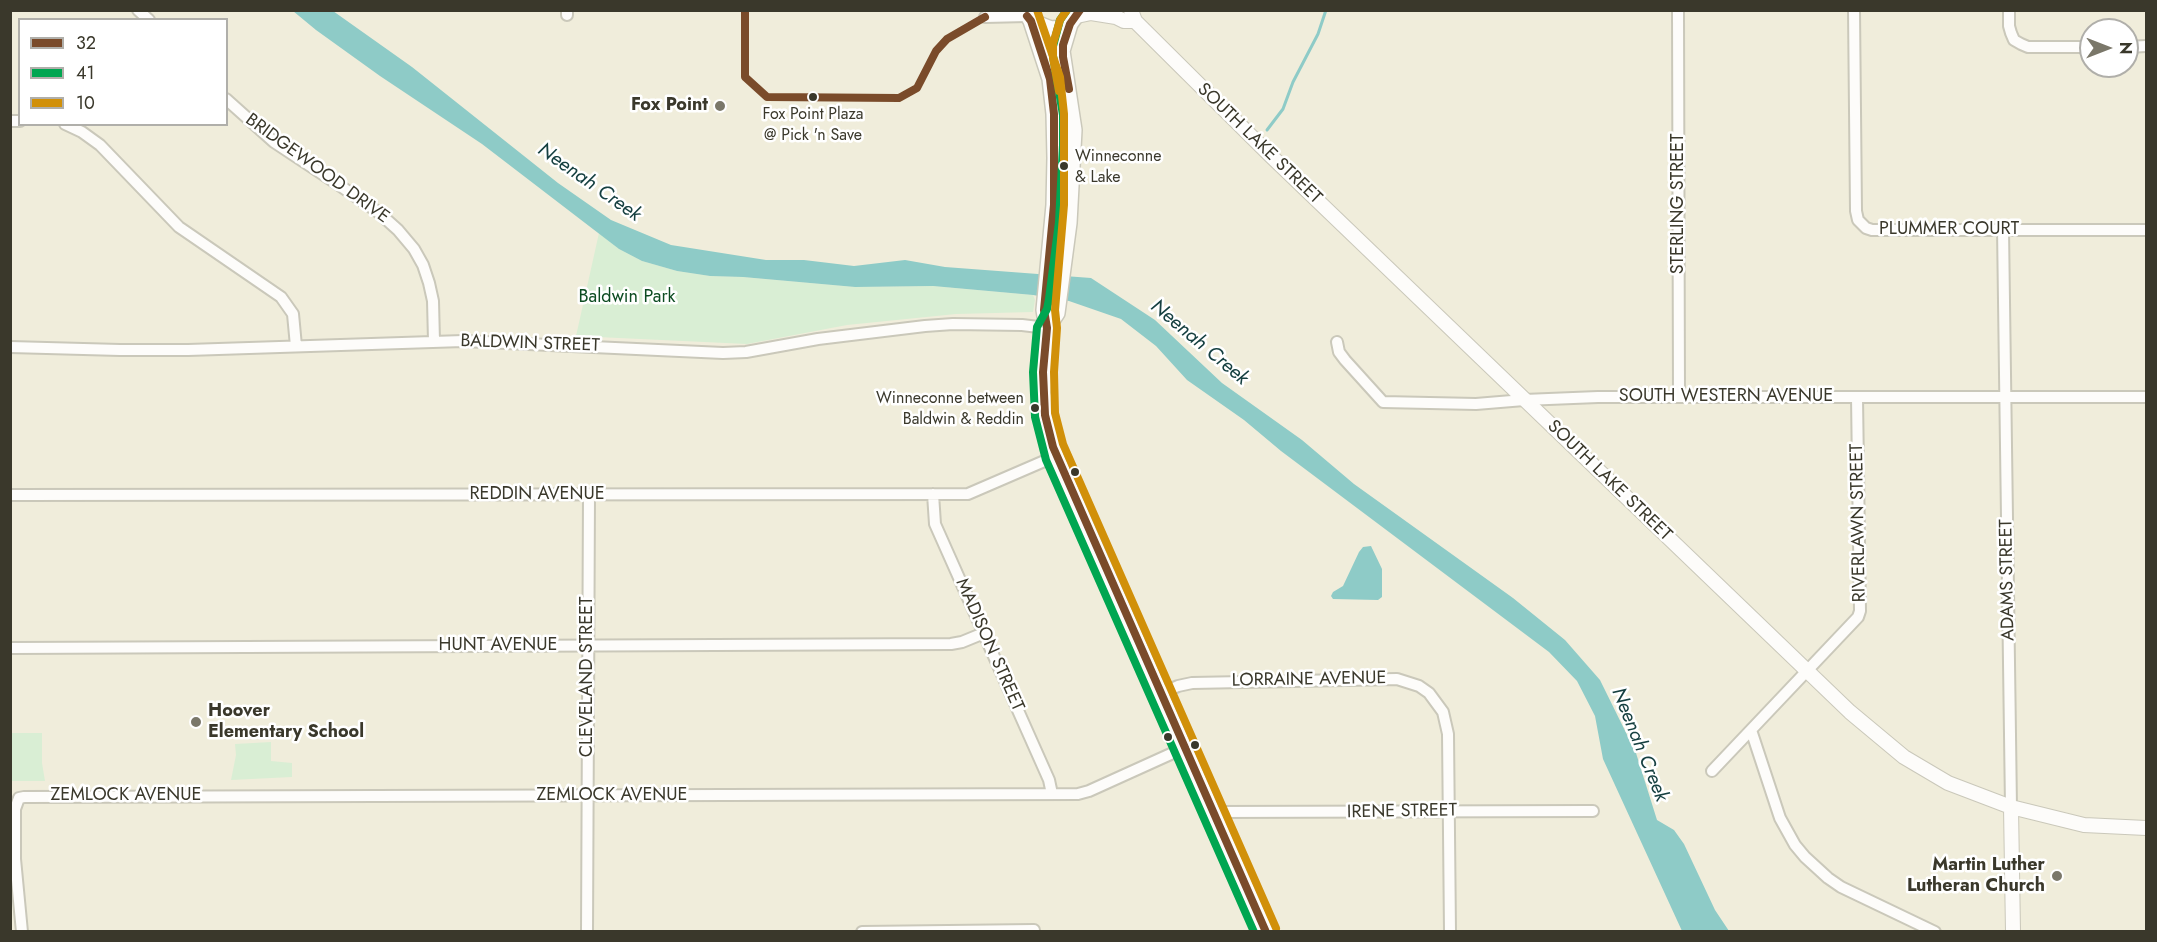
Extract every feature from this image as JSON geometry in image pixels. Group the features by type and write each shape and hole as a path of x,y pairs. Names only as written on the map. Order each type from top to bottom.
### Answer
{"main road":[{"path":"1028,16 1051,29 1061,28 1083,15"},
{"path":"1083,15 1063,45 1073,114 1074,145 1069,223 1055,275 1052,299 1044,310 1047,328 1045,415 1056,456 1266,932"},
{"path":"1028,16 1050,80 1054,114 1055,275"}],"street":[{"path":"992,10 985,17 1028,16"},
{"name":"STERLING STREET","path":"1678,10 1679,397"},
{"name":"PLUMMER COURT","path":"1854,10 1856,211 1860,224 1872,230 2146,230"},
{"path":"2009,10 2011,33 2014,40 2021,44 2028,47 2079,47"},
{"name":"SOUTH LAKE STREET","path":"1083,15 1116,17 1124,21 1133,16 1269,155 1808,672 1850,712 1911,762 1948,783 2011,807 2084,825 2146,828"},
{"name":"BRIDGEWOOD DRIVE","path":"228,101 274,142 339,184 378,212 398,230 414,249 429,283 433,301 434,341"},
{"path":"69,126 100,145 180,227 281,297 293,314 296,346"},
{"name":"ADAMS STREET","path":"2003,229 2013,932"},
{"name":"BALDWIN STREET","path":"10,347 142,350 434,341 723,353 746,352 865,332 934,326 1022,325 1047,328"},
{"name":"SOUTH WESTERN AVENUE","path":"1337,342 1339,352 1345,360 1383,402 1476,404 1524,399 1679,397 2146,397"},
{"name":"RIVERLAWN STREET","path":"1712,771 1808,672 1855,621 1860,611 1857,397"},
{"name":"REDDIN AVENUE","path":"10,495 974,493 1056,456"},
{"name":"MADISON STREET","path":"933,494 935,524 1049,780 1052,794"},
{"name":"CLEVELAND STREET","path":"587,932 589,495"},
{"name":"HUNT AVENUE","path":"10,648 951,644 984,633"},
{"name":"LORRAINE AVENUE","path":"1160,694 1191,683 1397,679 1408,681 1429,693 1443,712 1446,723 1450,932"},
{"path":"1751,730 1780,818 1795,845 1805,857 1841,887 1935,932"},
{"name":"ZEMLOCK AVENUE","path":"22,932 15,859 15,809 20,798 31,796 1085,793 1184,748"},
{"name":"IRENE STREET","path":"1212,812 1593,811"},
{"path":"862,932 1034,931"}],"green space":[{"name":"Baldwin Park","path":"599,233 619,249 642,261 677,271 710,276 855,287 933,286 1033,295 1035,300 1033,312 956,314 847,325 747,344 576,336"},
{"path":"10,733 42,733 42,763 45,781 11,781"},
{"path":"271,742 271,761 292,763 292,777 231,780 236,755 235,744"}],"water":[{"path":"293,11 333,11 412,67 558,183 611,220 671,245 766,260 804,260 854,266 905,260 945,267 1091,278 1155,320 1222,383 1302,440 1354,484 1513,598 1565,640 1600,680 1636,753 1657,820 1674,830 1684,844 1715,910 1729,931 1682,931 1603,759 1595,716 1577,681 1549,652 1281,451 1244,420 1187,380 1156,346 1121,319 1069,301 1033,295 933,286 855,287 710,276 677,271 642,261 619,249 482,144 380,76"},
{"path":"1371,546 1382,569 1382,597 1378,600 1333,599 1331,596 1333,592 1343,586 1359,552 1363,547"}],"waterway":[{"path":"1267,130 1283,109 1293,82 1318,34 1326,10"}],"transit line":[{"name":"32","path":"745,10 745,77 767,97 899,98 917,88 936,51 947,39 985,17"},
{"name":"10","path":"1037,10 1060,77 1064,114 1064,205 1055,310 1057,328 1054,372 1055,413 1063,444 1276,928"},
{"name":"41","path":"1067,10 1060,20 1052,50 1063,115 1063,145 1059,222 1049,299 1047,309 1037,327 1033,372 1035,417 1046,460 1254,932"},
{"name":"10","path":"1059,91 1053,44 1060,20 1067,10"},
{"name":"32","path":"1069,89 1063,45 1070,24 1080,10"},
{"name":"32","path":"1027,16 1031,21 1050,79 1054,114 1054,205 1044,310 1047,328 1043,372 1045,415 1053,447 1266,932"}],"place":[{"name":"Fox Point Plaza @ Pick 'n Save","path":"813,97"},
{"name":"Fox Point","path":"720,106"},
{"name":"Winneconne & Lake","path":"1064,166"},
{"name":"Winneconne between Baldwin & Reddin","path":"1035,408"},
{"name":"Hoover Elementary School","path":"196,722"},
{"name":"Martin Luther Lutheran Church","path":"2057,876"}],"water label":[{"name":"Neenah Creek","path":"589,183"},
{"name":"Neenah Creek","path":"1199,343"},
{"name":"Neenah Creek","path":"1639,745"}]}
